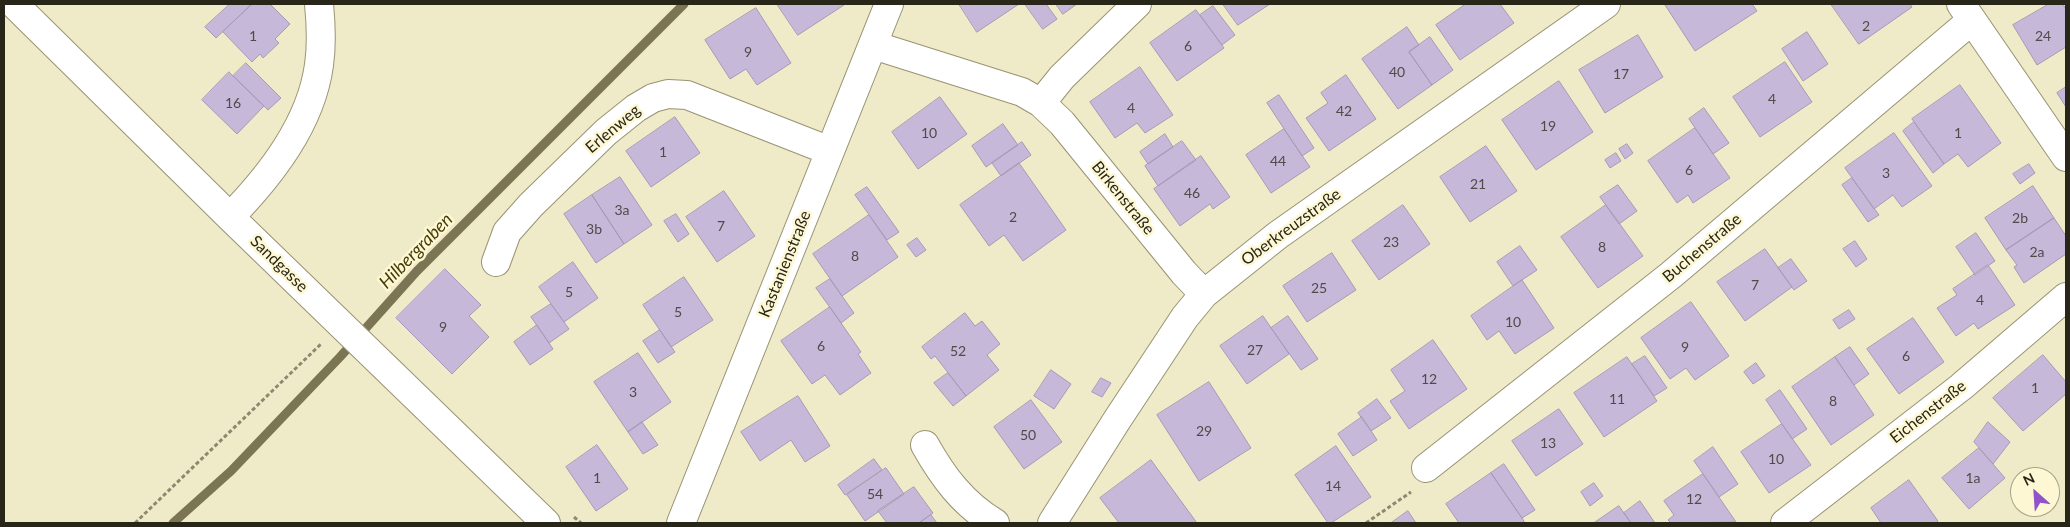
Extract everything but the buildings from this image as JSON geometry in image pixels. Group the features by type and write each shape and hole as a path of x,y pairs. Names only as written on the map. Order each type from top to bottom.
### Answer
{"street":[{"name":"Sandgasse","path":"14,4 230,217 546,523"},
{"path":"230,217 267,175 286,148 302,120 314,91 319,66 321,40 319,4"},
{"name":"Kastanienstraße","path":"682,523 889,4"},
{"path":"1041,102 1062,77 1137,4"},
{"name":"Oberkreuzstraße","path":"1052,523 1143,380 1204,294 1278,235 1606,4"},
{"path":"1967,12 2066,157"},
{"name":"Buchenstraße","path":"1426,468 1671,274 1967,12"},
{"name":"Birkenstraße","path":"873,45 1022,92 1041,102 1062,123 1184,273 1204,294"},
{"name":"Erlenweg","path":"496,262 507,232 531,205 606,132 636,108 653,98 668,94 687,95 830,151"},
{"name":"Eichenstraße","path":"1786,523 1960,387 2066,297"},
{"path":"925,445 940,471 959,495 980,514 994,523"}],"path":[{"path":"135,523 352,335"},
{"path":"1366,523 1413,490 1426,468"}],"waterway":[{"name":"Hilbergraben","path":"173,523 231,471 340,357 417,271 684,4"}]}
